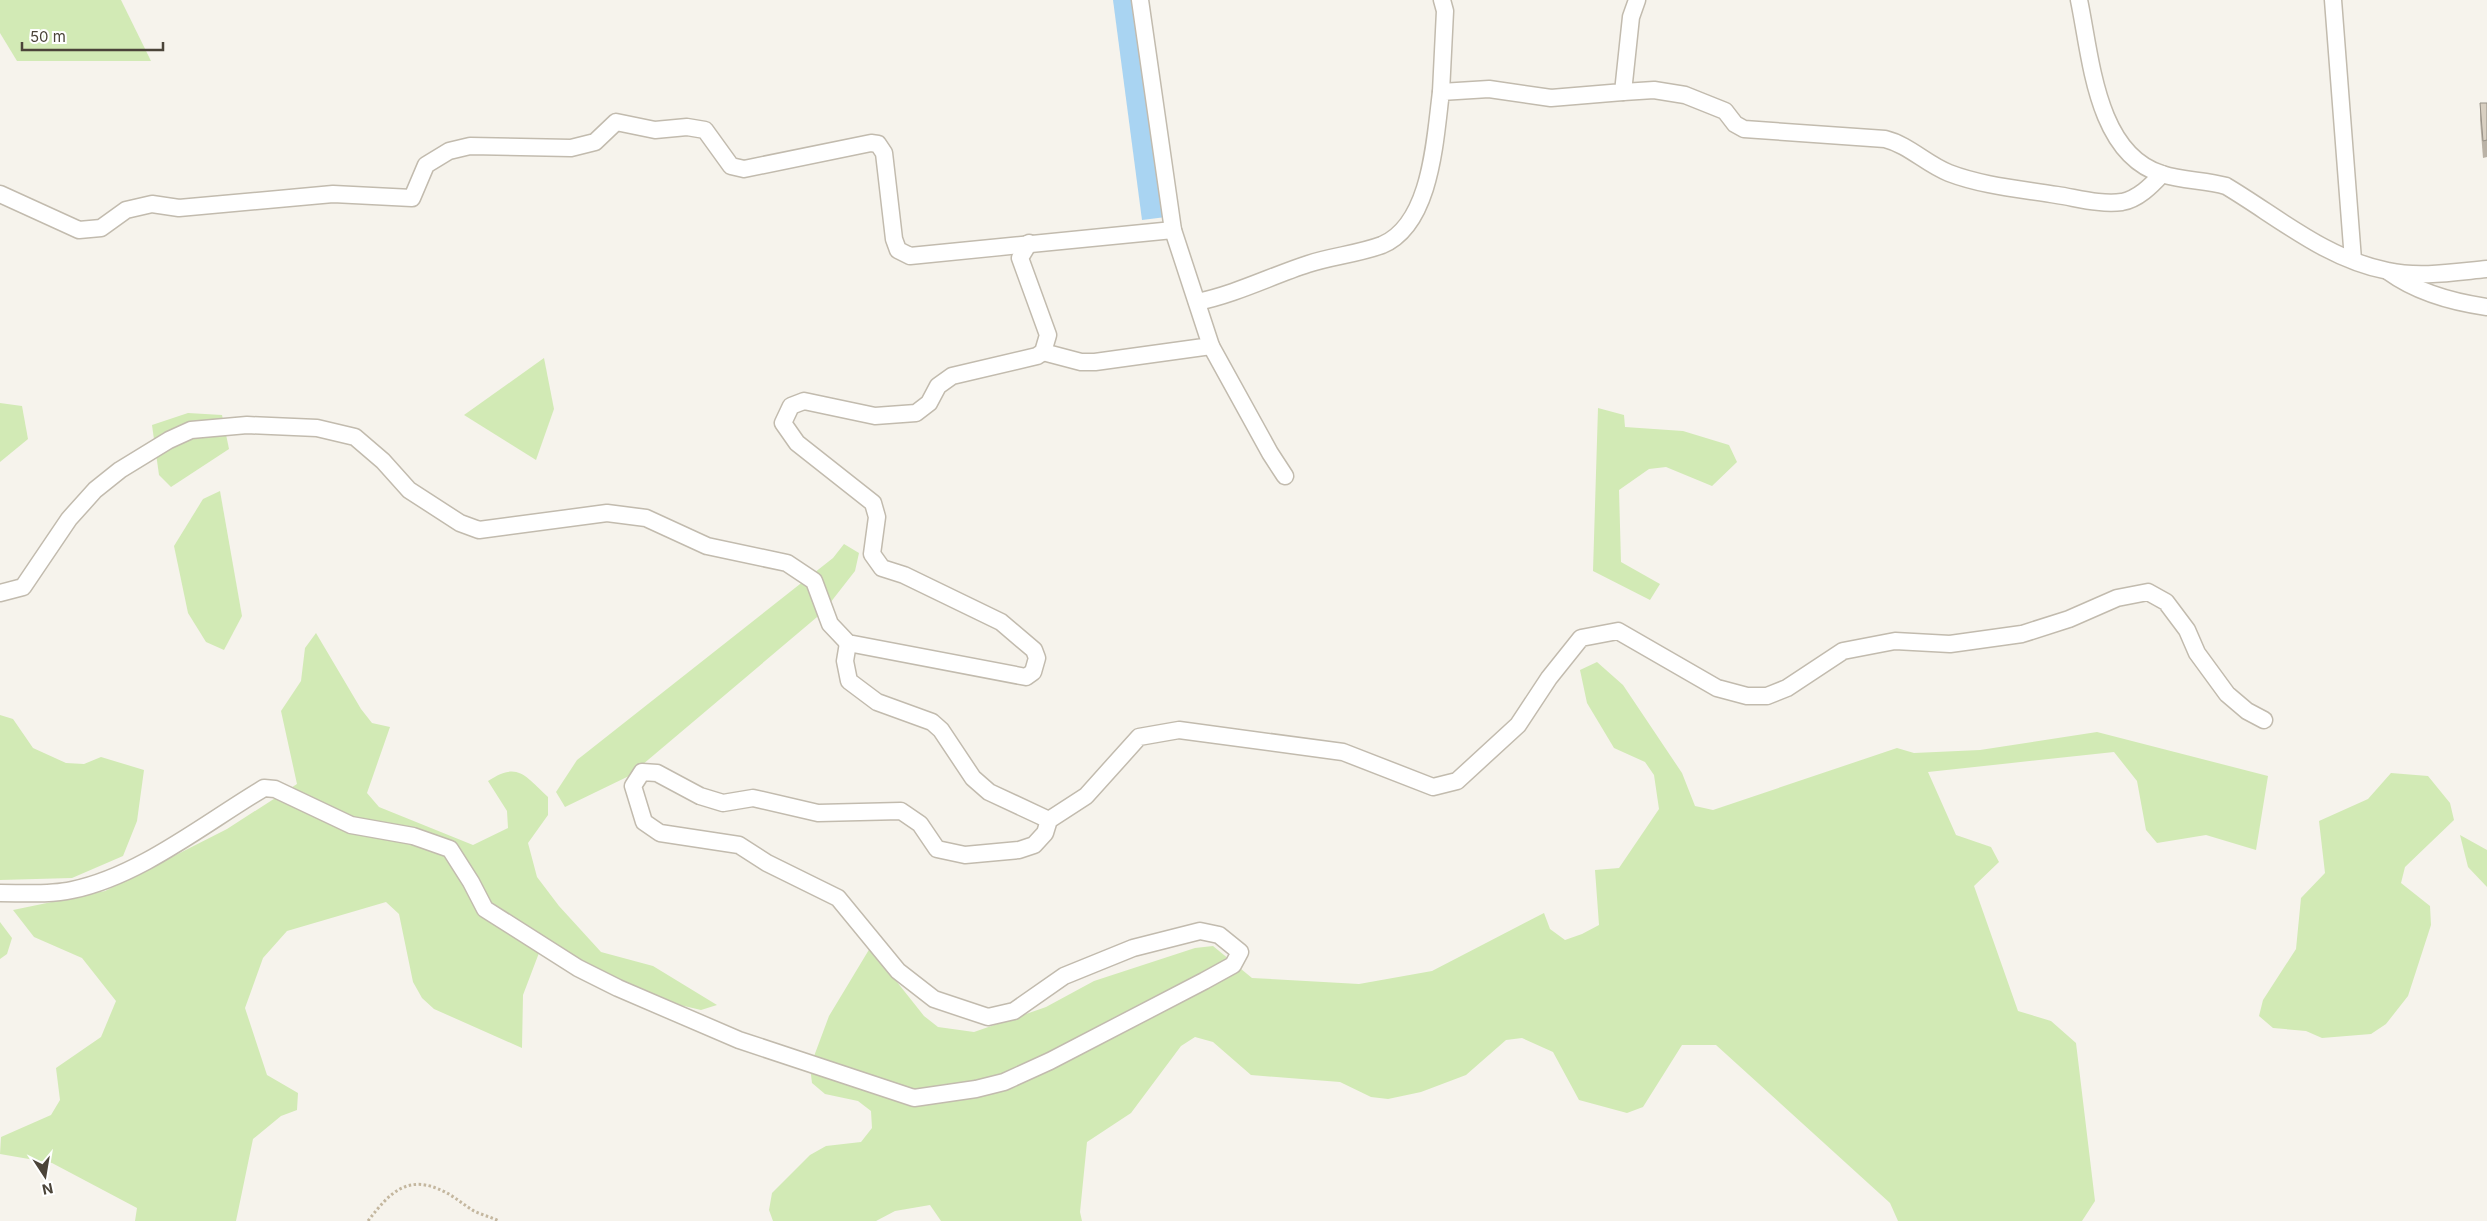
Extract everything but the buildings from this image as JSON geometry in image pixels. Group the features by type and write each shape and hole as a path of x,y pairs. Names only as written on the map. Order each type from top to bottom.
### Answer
{"street":[{"path":"1140,0 1173,230 1211,346 1270,453 1285,476"},
{"path":"1197,302 1218,297 1307,264 1368,250 1384,244 1394,238 1412,218 1430,174 1440,92 1445,11 1442,0"},
{"path":"1623,92 1631,17 1637,0"},
{"path":"2079,0 2100,100 2106,118 2125,151 2136,161 2162,174 2226,186 2299,234 2353,260 2389,272 2424,292 2460,303 2487,307"},
{"path":"2334,0 2353,260"},
{"path":"1440,92 1489,89 1552,98 1654,90 1685,95 1725,111 1735,124 1744,129 1885,139 1896,142 1949,173 2004,186 2087,200 2121,202 2132,199 2151,186 2162,174"},
{"path":"0,194 79,230 101,228 126,210 152,204 179,208 333,194 412,198 426,165 449,151 470,146 571,148 595,142 616,122 655,130 687,127 705,130 731,166 744,169 871,143 878,144 884,153 894,239 898,250 904,255 917,256 1029,243 1173,230"},
{"path":"1029,243 1023,250 1020,258 1048,335 1043,352"},
{"path":"2389,272 2444,272 2487,269"},
{"path":"0,593 23,587 69,519 95,490 120,470 169,440 191,430 219,427 247,425 316,428 355,437 383,461 409,490 460,523 479,530 608,513 646,518 707,546 787,563 814,581 830,624 848,643 1026,677 1034,672 1037,658 1034,650 1001,622 904,575 882,568 872,554 878,517 873,503 797,443 783,423 791,406 804,402 875,416 916,413 929,403 938,386 952,376 1024,361 1043,352 1088,362 1211,346"},
{"path":"0,893 71,890 95,884 188,838 264,788 275,789 351,825 413,836 450,849 471,882 485,909 578,968 618,988 739,1040 914,1098 1004,1082 1050,1061 1233,965 1240,952 1219,934 1200,931 1190,933 1134,948 1073,973 1014,1011 988,1017 934,999 898,972 838,898 767,863 738,845 660,833 652,828 644,822 633,786 642,772 657,773 700,796 723,803 753,798 818,813 901,811 920,824 937,849 965,855 1019,850 1034,845 1045,833 1049,820 1086,796 1139,737 1179,730 1343,752 1433,787 1457,782 1518,725 1581,638 1618,631 1717,688 1748,696 1767,696 1787,688 1843,651 1895,641 1950,644 2022,634 2069,619 2117,598 2148,592 2166,602 2187,630 2197,653 2228,694 2247,711 2264,720"},
{"path":"848,643 845,661 849,681 877,702 932,722 941,730 973,778 989,792 1049,820"}],"path":[{"path":"368,1221 397,1190 412,1184 429,1186 445,1192 474,1211 499,1221"}],"green space":[{"path":"0,0 121,0 151,61 17,61 0,33"},
{"path":"544,358 554,409 536,460 464,415"},
{"path":"0,403 22,406 28,439 0,462"},
{"path":"1598,408 1624,415 1625,427 1683,431 1729,445 1737,462 1712,486 1666,467 1649,469 1619,490 1621,562 1660,584 1650,600 1593,571"},
{"path":"188,413 222,415 229,449 171,487 159,475 152,425"},
{"path":"220,491 242,616 224,650 206,642 188,613 174,546 203,499"},
{"path":"844,544 859,553 855,571 823,612 629,776 565,807 556,792 577,760 833,558"},
{"path":"316,633 361,709 372,723 390,727 367,793 379,807 473,845 508,828 507,811 488,781 507,772 514,772 527,777 548,797 548,815 528,843 537,877 559,906 601,952 653,966 717,1005 701,1010 667,1002 542,945 523,995 522,1048 434,1009 422,998 413,982 399,914 386,902 287,931 263,958 245,1008 267,1075 298,1093 297,1110 281,1116 253,1139 236,1221 135,1221 137,1208 52,1163 0,1154 1,1137 51,1115 60,1100 56,1068 101,1037 116,1001 82,958 34,937 13,910 105,891 227,829 297,784 281,711 301,681 305,648"},
{"path":"1597,662 1623,685 1682,773 1695,806 1713,810 1897,748 1914,753 1980,750 2097,732 2268,776 2256,850 2206,835 2157,843 2146,830 2137,781 2114,752 1928,772 1956,835 1991,847 1999,862 1974,886 2018,1011 2051,1021 2076,1043 2095,1201 2082,1221 1898,1221 1890,1203 1716,1045 1682,1045 1643,1107 1627,1113 1579,1100 1553,1052 1522,1038 1506,1040 1466,1075 1421,1092 1388,1099 1371,1097 1340,1082 1251,1075 1213,1042 1195,1037 1181,1046 1131,1113 1087,1142 1080,1212 1082,1221 941,1221 930,1205 895,1211 876,1221 773,1221 769,1210 772,1193 810,1155 826,1146 861,1142 872,1128 871,1111 858,1101 825,1094 812,1083 810,1067 829,1016 870,948 924,1016 938,1027 974,1032 1046,1007 1094,981 1195,948 1213,946 1252,978 1359,984 1432,971 1544,913 1550,929 1565,940 1599,925 1595,870 1619,868 1659,809 1654,775 1645,762 1614,748 1587,703 1580,670"},
{"path":"0,715 13,719 33,748 66,763 84,764 101,757 144,770 137,821 123,856 72,878 0,880"},
{"path":"2391,773 2428,776 2450,803 2454,820 2405,867 2401,883 2430,906 2431,925 2408,996 2386,1024 2371,1034 2322,1038 2306,1031 2273,1028 2259,1016 2263,1000 2296,949 2301,898 2325,873 2319,821 2368,799"},
{"path":"2460,835 2487,850 2487,887 2468,867"},
{"path":"0,922 12,938 7,954 0,959"}],"water":[{"path":"1113,0 1137,0 1166,217 1142,220"}]}
